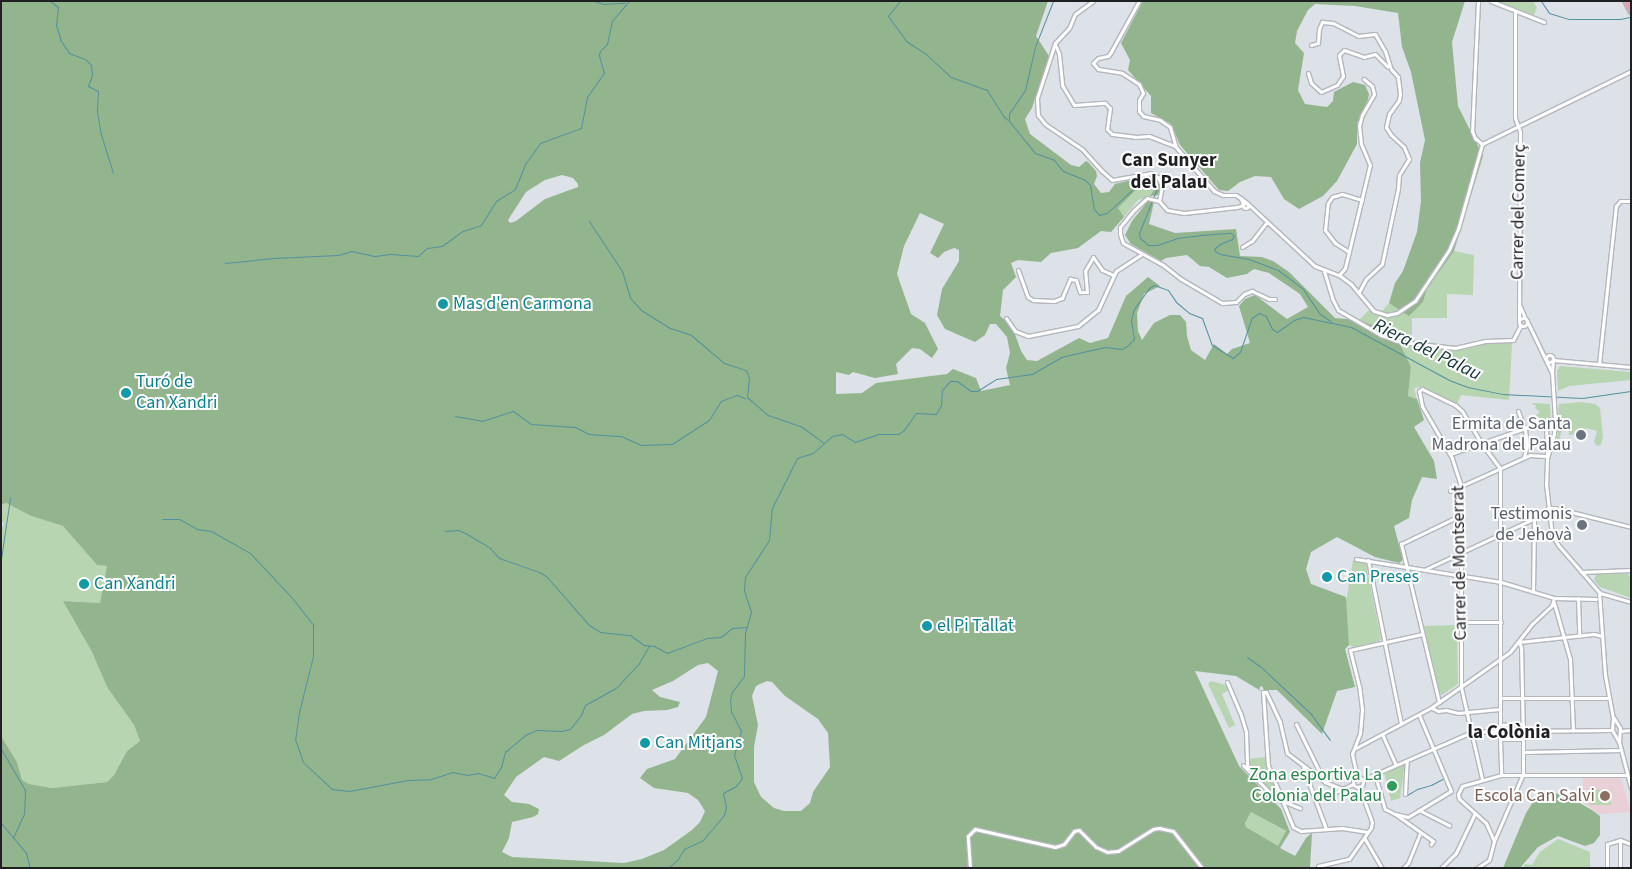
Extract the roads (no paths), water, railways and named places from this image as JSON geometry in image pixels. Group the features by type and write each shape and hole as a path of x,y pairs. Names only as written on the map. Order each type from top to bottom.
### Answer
{"main road":[{"path":"1628,1 1631,5"},
{"path":"1628,1 1631,11"}],"street":[{"path":"1093,1 1075,14 1071,25 1055,43 1037,98 1039,118 1082,149 1102,172 1112,180 1150,173 1158,176 1162,186 1159,201"},
{"path":"1138,1 1111,52 1108,56 1098,58 1094,63 1098,69 1122,72 1139,84 1143,93 1139,100 1138,111 1144,116 1160,120 1170,127 1175,146 1214,191 1223,195 1236,194 1246,206 1267,222 1315,266 1339,275 1359,292 1366,304 1379,313 1397,313 1411,304 1443,260 1458,229 1482,144 1631,70"},
{"path":"1478,1 1472,131 1475,138 1482,144"},
{"path":"1491,1 1544,22"},
{"name":"Carrer del Comerç","path":"1324,270 1332,298 1338,310 1375,332 1401,342 1455,348 1482,342 1513,340 1523,322 1518,299 1520,140 1515,118 1516,11"},
{"path":"1311,45 1318,43 1319,29 1322,22 1341,26 1358,36 1376,34 1385,51 1390,67 1399,82 1399,100 1389,114 1386,127 1391,135 1404,147 1409,159 1399,175 1398,190 1382,264 1366,280 1359,292"},
{"path":"1055,43 1059,54 1062,85 1071,102 1077,105 1105,103 1110,108 1107,129 1112,134 1134,138 1149,136 1175,146"},
{"path":"1308,74 1311,83 1321,92 1337,85 1343,76 1339,55 1344,50 1364,57 1375,54 1390,67"},
{"path":"1339,275 1345,268 1370,165 1361,144 1359,126 1362,115 1374,94 1372,86 1364,79"},
{"path":"1349,252 1335,242 1325,230 1328,203 1332,197 1342,194 1362,200"},
{"path":"1246,206 1175,212 1167,210 1159,201 1147,198 1120,227 1122,243 1164,265 1181,279 1222,303 1236,302 1244,294 1252,291 1269,299 1275,299"},
{"path":"1599,364 1616,206 1620,201 1631,201"},
{"path":"1242,247 1252,241 1267,222"},
{"path":"1006,318 1015,330 1028,336 1078,326 1098,310 1113,275 1142,254"},
{"path":"1018,270 1028,297 1033,300 1054,301 1062,298 1070,279 1076,280 1080,292 1087,292 1085,271 1093,257 1102,270 1113,275"},
{"name":"Carrer del Comerç","path":"1518,299 1523,322"},
{"path":"1523,322 1532,329 1552,373"},
{"path":"1539,347 1553,359 1563,360"},
{"path":"1546,457 1554,434 1553,359"},
{"path":"1547,360 1631,367"},
{"name":"Carrer de Montserrat","path":"1481,443 1462,411 1455,405 1420,390 1419,398 1428,419 1450,454 1461,486 1461,687 1482,779"},
{"path":"1518,411 1524,428 1526,445 1524,458"},
{"path":"1450,454 1540,422 1545,424 1548,510 1554,540 1592,585 1597,596 1613,718 1612,730 1619,742"},
{"path":"1481,443 1500,468 1501,776"},
{"path":"1450,491 1530,455 1546,457"},
{"path":"1428,569 1437,563 1555,508 1631,526"},
{"path":"1439,702 1401,544 1404,540 1461,515"},
{"path":"1533,592 1534,519"},
{"path":"1356,558 1501,582 1554,598 1605,596 1631,602"},
{"path":"1368,560 1401,724"},
{"path":"1437,563 1439,571"},
{"path":"1581,572 1631,570"},
{"path":"1554,598 1570,659 1573,730"},
{"path":"1578,598 1579,636"},
{"path":"1356,748 1419,715 1461,687 1519,642 1533,623 1554,603"},
{"path":"1461,622 1501,622"},
{"path":"1362,780 1357,777 1352,754 1356,748 1362,709 1359,686 1350,650 1422,634"},
{"path":"1519,642 1597,634 1602,636"},
{"path":"1477,868 1489,860 1494,841 1523,774 1521,647 1519,642"},
{"path":"1227,682 1246,732 1247,769"},
{"path":"1342,789 1325,782 1287,753 1280,722 1266,692 1262,694 1268,765 1291,825 1296,829 1306,831 1356,828 1368,832"},
{"path":"1500,698 1609,698"},
{"path":"1432,707 1438,711 1467,712 1500,709"},
{"path":"1395,814 1408,817 1451,791 1419,715"},
{"path":"1613,718 1621,730 1620,750 1631,788"},
{"path":"1296,724 1325,782"},
{"path":"1500,725 1522,724"},
{"path":"1612,730 1621,730"},
{"path":"1523,731 1631,730"},
{"path":"1362,780 1472,732 1500,732"},
{"path":"1382,734 1396,765"},
{"path":"1500,739 1523,738"},
{"path":"1523,752 1620,750"},
{"path":"1405,794 1407,760"},
{"path":"1243,764 1276,798 1300,808"},
{"path":"1302,765 1326,829"},
{"path":"1494,841 1486,823 1459,799 1458,794 1462,786 1482,779 1523,774 1549,777 1627,775"},
{"path":"1375,775 1385,809 1395,814 1432,842 1431,844"},
{"path":"1353,784 1353,779 1357,777"},
{"path":"1359,786 1362,784 1362,780"},
{"path":"1322,798 1353,784 1359,786"},
{"path":"1318,866 1349,859 1365,840 1372,822 1359,786"},
{"path":"1419,810 1449,825"},
{"path":"1441,868 1456,853 1475,813"},
{"path":"970,868 968,836 975,829 1055,847 1064,844 1074,830 1079,830 1096,847 1107,852 1118,851 1154,829 1159,828 1173,831 1202,868"},
{"path":"1403,868 1408,863 1420,834"},
{"path":"1365,840 1382,868"},
{"path":"1606,868 1606,844 1620,840 1631,844"},
{"path":"1620,840 1620,868"}],"waterway":[{"path":"50,1 58,7 56,25 61,41 69,53 85,59 91,65 92,75 88,86 98,91 97,111 100,131 113,173"},
{"path":"594,1 603,4 625,3"},
{"path":"225,263 274,258 338,255 351,251 375,256 390,254 418,256 427,248 442,246 463,231 481,225 496,201 515,189 525,164 540,143 581,128 587,97 604,73 599,55 600,51 607,44 612,21 629,1"},
{"path":"900,1 888,16 906,41 926,54 951,77 987,90 1003,116 1008,120"},
{"path":"1053,1 1035,47 1025,90 1009,114 1009,121 1035,153 1054,160 1063,171 1085,180 1090,185 1094,209 1099,215 1107,213 1144,179 1150,179 1155,183 1157,189 1153,198"},
{"path":"1541,1 1549,13 1569,19 1620,19 1630,17"},
{"path":"1152,201 1139,233 1140,238 1148,245 1157,245 1177,238 1231,233 1234,236 1232,239 1220,244 1214,249 1215,251 1220,254 1249,259 1278,270 1303,289 1320,314 1332,322"},
{"path":"589,221 622,271 630,298 641,310 670,328 691,335 724,363 746,370 749,378 747,397 768,415 802,427 823,442"},
{"name":"Riera del Palau","path":"668,868 678,859 684,849 703,840 724,815 726,807 723,793 736,786 742,778 734,755 741,731 731,711 730,700 732,692 744,676 745,633 751,612 744,591 745,577 769,540 772,508 797,458 813,453 832,436 842,434 855,442 878,434 898,434 903,431 916,413 936,414 941,405 942,390 950,381 957,381 971,391 977,391 996,379 1032,374 1061,357 1105,347 1122,349 1134,339 1131,320 1134,309 1149,288 1154,285 1168,290 1176,302 1189,313 1202,318 1212,345 1233,358 1240,352 1252,318 1259,313 1266,316 1272,329 1277,332 1294,320 1303,317 1351,327 1449,380 1467,387 1502,394 1582,398 1631,391"},
{"path":"455,416 482,421 513,411 531,424 575,427 589,434 621,436 641,445 672,444 709,420 721,401 737,395 745,398"},
{"path":"1,559 10,498"},
{"path":"162,519 179,519 197,529 211,531 250,553 293,599 313,625 313,656 299,712 295,739 303,762 332,789 349,791 408,780 431,779 452,772 467,775 478,773 494,778 501,767 505,752 525,735 536,730 562,731 570,729 581,715 585,705 616,688 639,663 649,646"},
{"path":"445,531 458,530 467,534 490,548 499,558 546,576 589,625 600,632 630,635 644,645 654,646 667,653 707,638 721,637 732,628 746,627"},
{"path":"1247,657 1261,667 1311,714 1330,740"},
{"path":"1,749 25,790 24,814 13,838"},
{"path":"1407,795 1444,778"},
{"path":"1,823 26,853 30,868"}],"place":[{"name":"Mas d'en Carmona","path":"443,304"},
{"name":"Turó de Can Xandri","path":"126,393"},
{"name":"Ermita de Santa Madrona del Palau","path":"1581,435"},
{"name":"Testimonis de Jehovà","path":"1582,525"},
{"name":"Can Preses","path":"1327,577"},
{"name":"Can Xandri","path":"84,584"},
{"name":"el Pi Tallat","path":"927,626"},
{"name":"Can Mitjans","path":"645,743"},
{"name":"Zona esportiva La Colonia del Palau","path":"1392,786"},
{"name":"Escola Can Salvi","path":"1605,796"}],"district":[{"name":"Can Sunyer del Palau","path":"1169,172"},
{"name":"la Colònia","path":"1509,733"}]}
